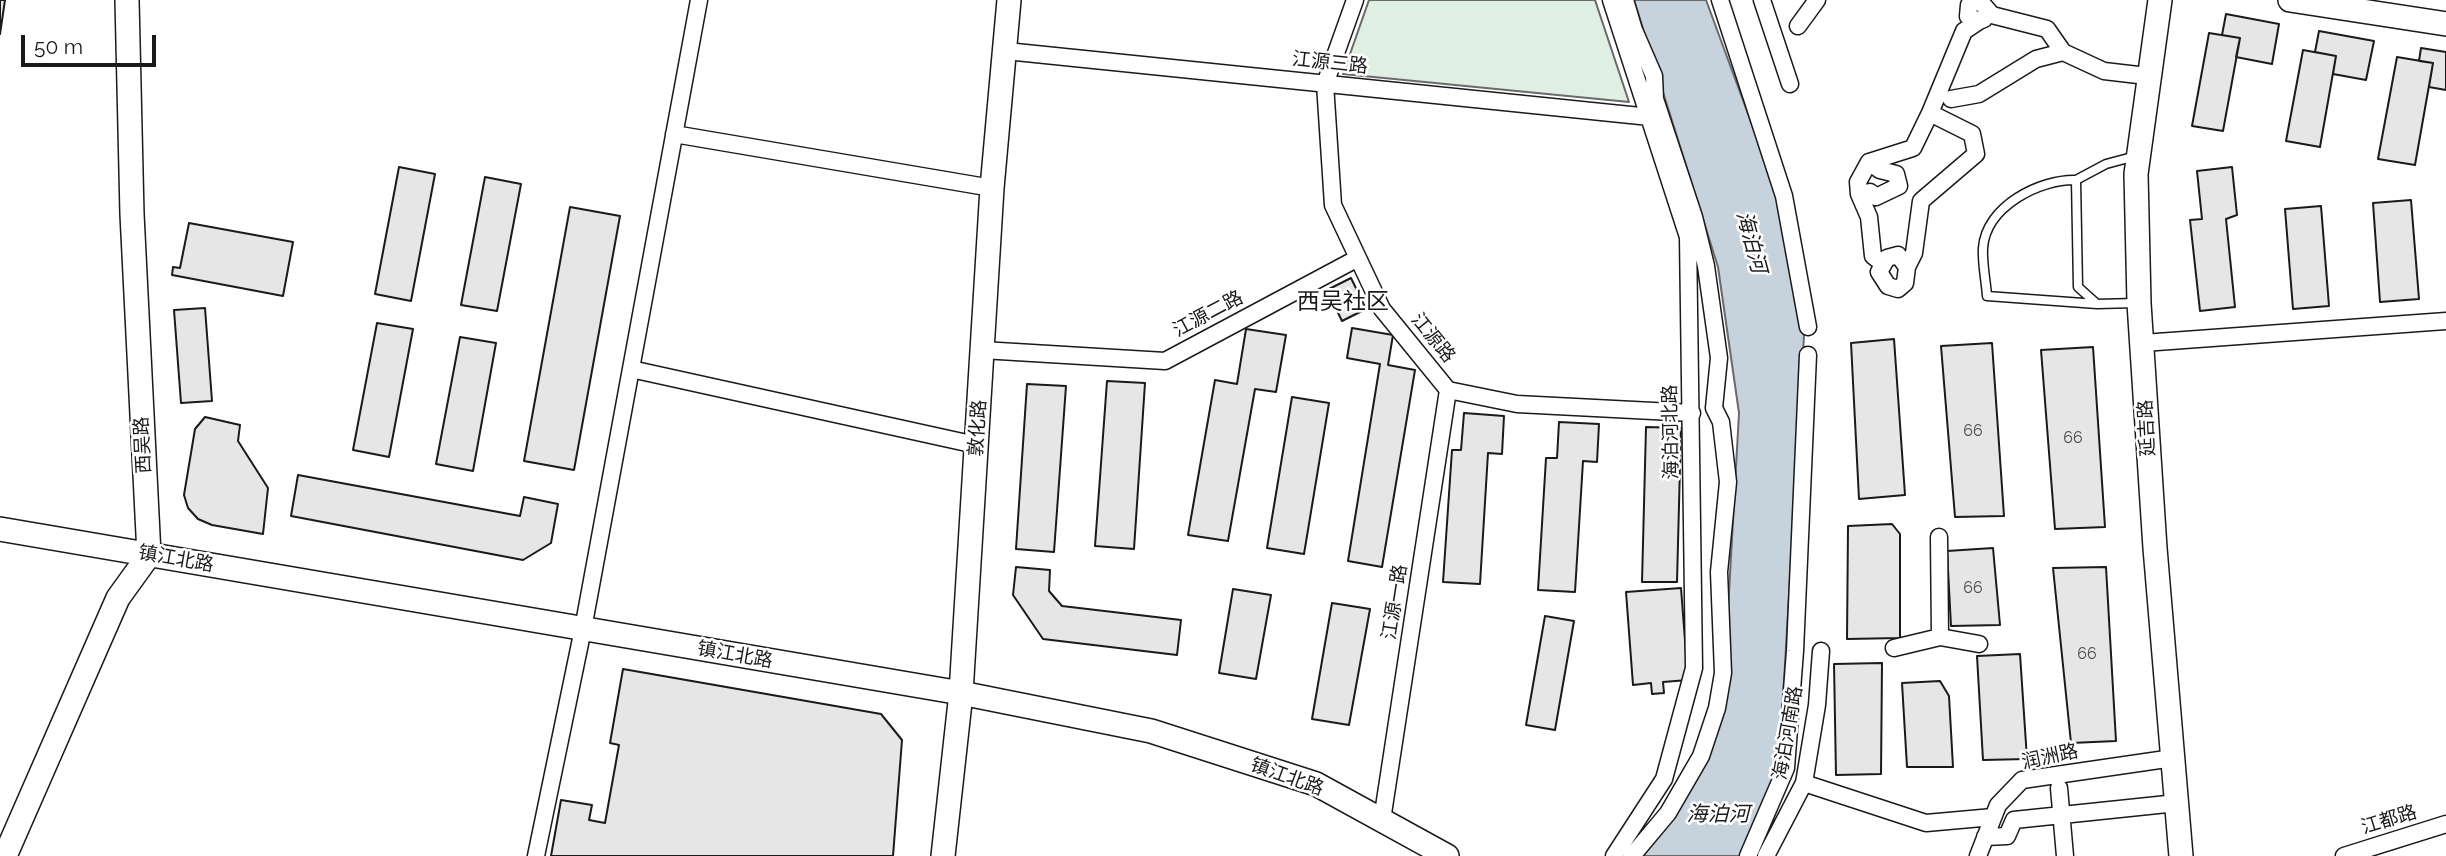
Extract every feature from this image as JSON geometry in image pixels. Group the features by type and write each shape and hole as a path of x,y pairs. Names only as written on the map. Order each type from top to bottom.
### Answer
{"street":[{"name":"西吴路","path":"127,0 132,215 149,555"},
{"path":"536,856 583,629 699,0"},
{"name":"敦化路","path":"943,856 961,693 992,188 1009,0"},
{"name":"江源路","path":"1355,0 1325,84 1333,205 1382,309 1448,390 1517,404 1692,413"},
{"name":"海泊河北路","path":"1611,0 1688,237 1694,668 1664,779 1614,856"},
{"path":"1625,0 1633,30 1654,76 1655,99 1694,217 1706,266 1719,358 1714,408 1721,422 1728,482 1719,572 1723,673 1717,708 1701,756 1668,813 1632,856"},
{"path":"1720,0 1784,196 1808,327"},
{"path":"1762,0 1790,84"},
{"path":"1798,26 1817,0"},
{"name":"延吉路","path":"2160,0 2137,155 2139,303 2146,436 2181,856"},
{"path":"2290,0 2446,24"},
{"path":"1975,1 1986,18"},
{"path":"1882,263 1873,256 1869,217 1859,194 1858,182 1870,162 1913,148 1964,31 1986,18 2047,30 2063,52 2104,71 2147,76"},
{"name":"江源三路","path":"1006,51 1650,117"},
{"path":"1951,99 1979,94 2036,59 2063,52"},
{"path":"1907,267 1898,255 1882,263 1879,272 1888,286 1898,289 1905,283 1907,267 1914,253 1921,201 1976,154 1972,135 1930,113"},
{"path":"674,134 992,188"},
{"path":"1859,194 1870,192 1876,197 1899,186 1896,174 1880,170 1870,162"},
{"name":"江源二路","path":"982,350 1165,361 1358,258"},
{"path":"2143,343 2446,321"},
{"path":"1748,856 1786,768 1795,651 1808,355"},
{"path":"631,369 976,445"},
{"name":"江源一路","path":"1382,820 1448,390"},
{"name":"镇江北路","path":"0,529 961,693 1151,731 1316,784 1447,856"},
{"path":"1939,537 1940,637"},
{"path":"5,856 118,598 149,555"},
{"path":"1894,648 1940,637 1979,644"},
{"name":"海泊河南路","path":"1766,856 1804,783 1817,705 1821,651"},
{"name":"润洲路","path":"1978,856 1998,804 2022,780 2173,758"},
{"path":"1804,783 1926,823 1993,817"},
{"path":"2059,788 2065,856"},
{"path":"1985,837 2007,836 2014,820 2177,803"},
{"name":"江都路","path":"2344,856 2446,824"}],"lane":[{"path":"2137,155 2106,164 2077,180 2067,180 2021,194 1992,224 1983,246 1987,296 2097,304 2139,303"},
{"path":"2077,180 2078,287 2097,304"}],"green space":[{"path":"1369,0 1595,0 1629,102 1343,74"}],"water":[{"name":"海泊河","path":"1634,0 1706,0 1778,195 1804,336 1779,768 1743,856 1642,856 1694,773 1727,628 1739,413 1718,267"}],"building":[{"path":"0,0 5,0 0,34"},
{"path":"2226,14 2279,24 2272,64 2236,57 2240,38 2222,35"},
{"path":"2319,31 2374,41 2366,80 2333,74 2336,56 2315,52"},
{"path":"2209,33 2240,38 2223,131 2192,126"},
{"path":"2421,48 2446,52 2446,90 2429,87 2433,63 2419,61"},
{"path":"2303,50 2336,56 2320,147 2286,141"},
{"path":"2397,57 2433,63 2415,165 2378,159"},
{"path":"399,167 435,174 411,301 375,294"},
{"path":"2232,167 2237,215 2226,219 2235,307 2200,311 2190,220 2202,219 2197,171"},
{"path":"485,177 521,184 497,311 461,305"},
{"path":"2411,200 2419,299 2380,302 2373,203"},
{"path":"2321,206 2329,306 2293,309 2285,209"},
{"path":"570,207 620,216 574,470 524,461"},
{"path":"189,223 293,242 283,296 172,275 173,267 180,268"},
{"path":"1351,278 1366,309 1342,321 1327,290"},
{"path":"205,308 212,401 181,403 174,310"},
{"path":"377,323 413,329 389,457 353,450"},
{"path":"1352,328 1393,335 1388,365 1415,370 1382,567 1348,561 1380,364 1347,358"},
{"path":"1246,329 1286,335 1276,392 1255,389 1228,541 1188,535 1215,380 1237,384"},
{"path":"460,337 496,343 473,471 436,464"},
{"path":"1894,339 1905,495 1859,499 1851,343"},
{"path":"1992,343 2004,516 1955,517 1941,346"},
{"path":"2093,347 2105,527 2055,529 2041,350"},
{"path":"1107,381 1145,383 1134,549 1095,546"},
{"path":"1027,384 1066,386 1054,552 1016,549"},
{"path":"1292,397 1329,403 1304,554 1267,548"},
{"path":"1464,413 1504,416 1502,454 1488,453 1480,584 1443,582 1452,450 1461,450"},
{"path":"205,417 240,425 238,441 268,488 263,534 212,525 198,519 188,508 184,495 195,429"},
{"path":"1559,422 1599,424 1597,462 1583,461 1575,592 1538,590 1546,458 1557,458"},
{"path":"1646,427 1681,428 1677,582 1642,582"},
{"path":"298,475 520,516 524,497 558,504 551,543 523,560 291,516"},
{"path":"1892,524 1900,534 1900,638 1847,639 1848,526"},
{"path":"1993,548 2000,625 1951,626 1947,551"},
{"path":"1016,567 1050,570 1049,591 1062,606 1181,620 1177,655 1043,639 1013,595"},
{"path":"2106,567 2116,741 2071,743 2053,568"},
{"path":"1681,588 1688,680 1663,682 1664,693 1652,694 1651,683 1633,685 1626,592"},
{"path":"1233,589 1271,595 1256,679 1219,673"},
{"path":"1332,603 1370,609 1349,725 1312,719"},
{"path":"1545,616 1574,621 1555,730 1526,725"},
{"path":"2020,654 2027,759 1983,760 1977,656"},
{"path":"1882,663 1881,774 1836,775 1834,664"},
{"path":"623,669 881,714 902,740 893,856 551,856 561,800 592,805 589,820 605,823 619,745 610,743"},
{"path":"1940,681 1949,696 1953,767 1907,767 1902,683"}],"district":[{"name":"西吴社区","path":"1343,302"}]}
